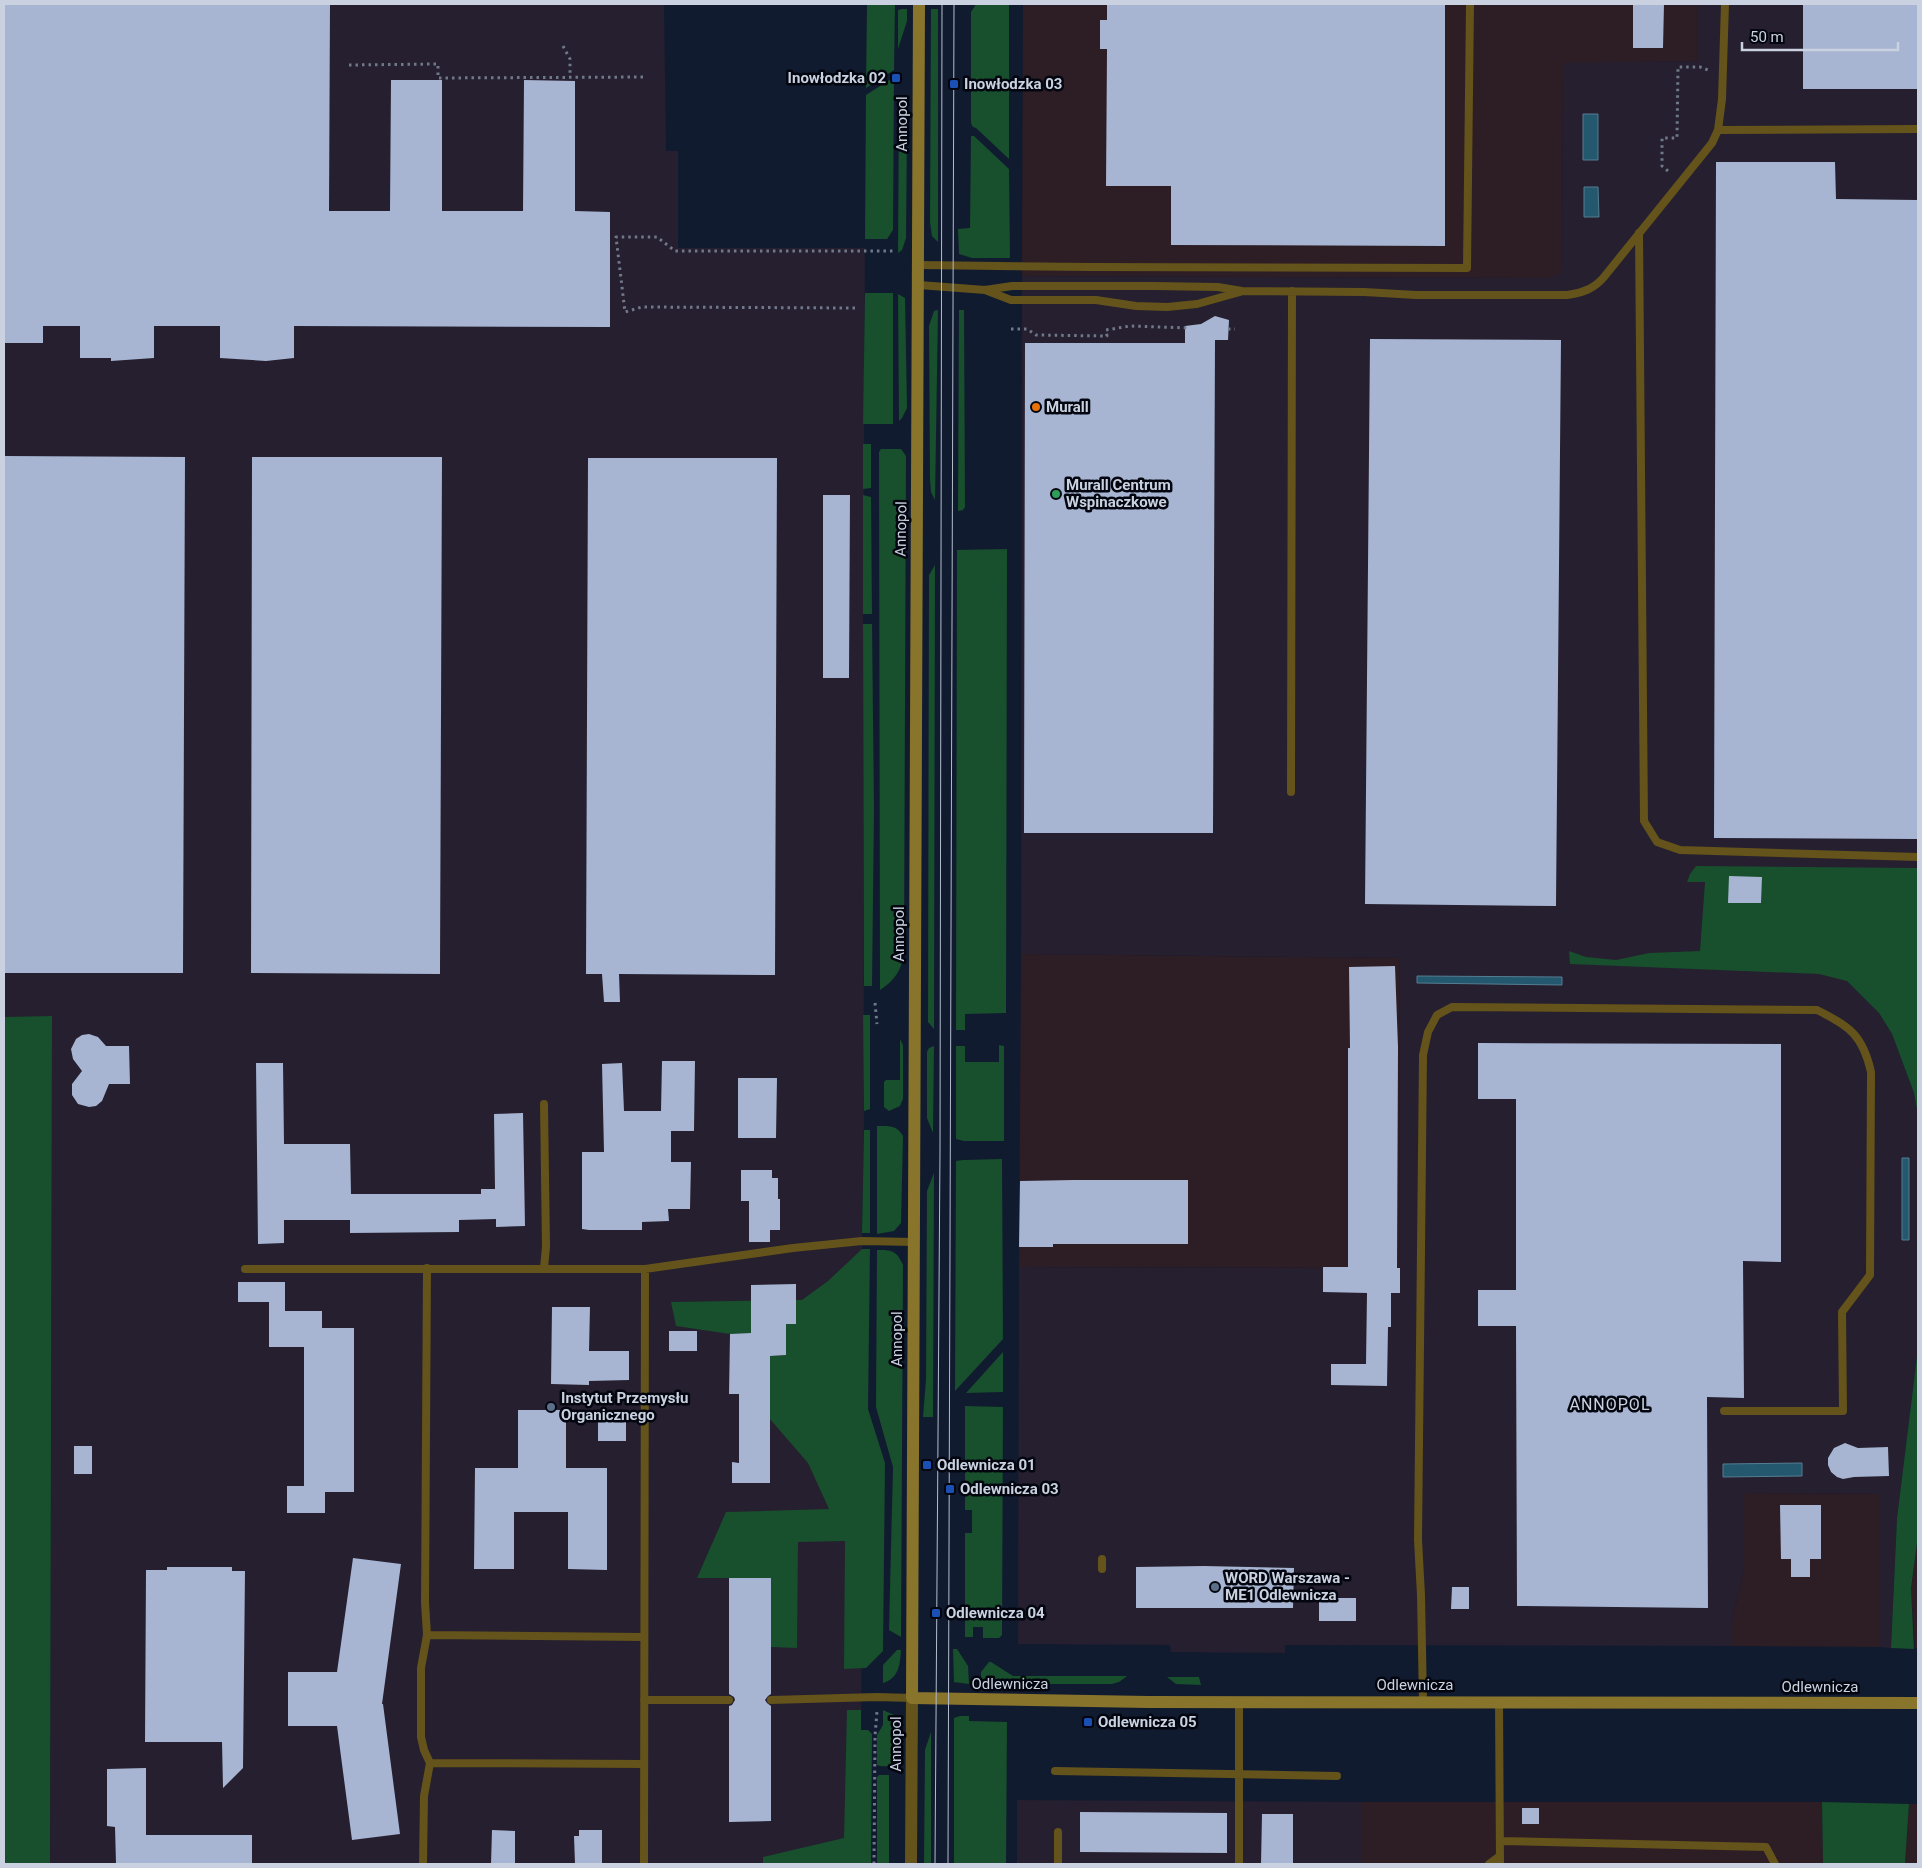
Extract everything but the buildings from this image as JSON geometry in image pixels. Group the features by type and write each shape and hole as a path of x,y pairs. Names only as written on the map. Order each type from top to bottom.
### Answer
{"street":[{"name":"Annopol","path":"911,1864 919,4"},
{"name":"Odlewnicza","path":"912,1698 1239,1702 1918,1704"}],"lane":[{"path":"919,265 1467,268 1470,4"},
{"path":"918,285 985,290 1012,286 1218,287 1242,291 1364,292 1416,295 1567,295 1591,289 1599,284 1712,143 1718,130 1722,99 1725,4"},
{"path":"1718,130 1918,129"},
{"path":"1639,234 1644,821 1657,842 1680,850 1918,857"},
{"path":"985,290 1012,300 1096,300 1136,306 1167,307 1196,304 1242,291"},
{"path":"1291,792 1292,292"},
{"path":"1423,1702 1422,1595 1418,1540 1423,1055 1428,1032 1437,1015 1452,1007 1817,1010 1837,1020 1855,1034 1866,1051 1872,1072 1870,1275 1842,1312 1842,1411 1724,1411"},
{"path":"544,1104 546,1248 544,1268"},
{"path":"245,1268 644,1269 793,1248 862,1241 914,1242"},
{"path":"423,1864 424,1796 430,1763 421,1738 421,1668 427,1635 425,1602 427,1268"},
{"path":"644,1269 644,1864"},
{"path":"1102,1559 1102,1569"},
{"path":"427,1635 644,1637"},
{"path":"771,1700 876,1697 912,1698"},
{"path":"644,1700 729,1700"},
{"path":"1238,1864 1239,1702"},
{"path":"1489,1864 1500,1860 1499,1702"},
{"path":"430,1763 644,1764"},
{"path":"1055,1770 1336,1776"},
{"path":"1058,1832 1058,1864"},
{"path":"1500,1841 1766,1847 1775,1864"}],"path":[{"path":"563,46 570,59 570,77"},
{"path":"349,64 438,64 438,78 643,77"},
{"path":"1668,170 1662,166 1662,138 1677,138 1678,67 1700,67 1708,70"},
{"path":"855,308 642,307 625,312 616,236 657,237 675,251 896,251"},
{"path":"1011,329 1027,330 1036,335 1107,336 1106,330 1130,326 1190,328"},
{"path":"1228,329 1235,329"},
{"path":"875,1003 877,1024"},
{"path":"874,1864 877,1710"}],"shaded area":[{"path":"4,4 664,4 666,151 678,151 678,248 865,248 861,1864 50,1864 52,1017 4,1017"},
{"path":"1023,4 1698,4 1697,61 1563,63 1562,273 1548,278 1022,276"},
{"path":"1698,4 1918,4 1918,963 1847,981 1879,1013 1892,1034 1914,1093 1918,1115 1918,1348 1897,1518 1891,1648 1880,1647 1880,1494 1744,1493 1744,1570 1731,1625 1731,1646 1285,1645 1285,1653 1171,1652 1170,1645 1018,1644 1019,1267 1400,1268 1399,958 1021,954 1022,276 1548,278 1562,272 1563,62 1697,61"},
{"path":"1021,954 1399,958 1400,1268 1019,1267"},
{"path":"1744,1493 1880,1494 1880,1647 1731,1646 1731,1625 1744,1570"},
{"path":"1918,1536 1918,1648 1915,1648 1911,1588"},
{"path":"1017,1800 1362,1802 1362,1864 1017,1864"},
{"path":"1362,1802 1822,1802 1823,1864 1362,1864"},
{"path":"1909,1804 1918,1804 1918,1864 1905,1864"}],"green space":[{"path":"867,4 895,4 894,70 866,88"},
{"path":"976,4 1009,4 1009,159 973,127 971,123 971,12"},
{"path":"907,9 907,21 898,49 898,10"},
{"path":"931,9 938,9 938,242 932,236 930,222"},
{"path":"894,77 893,230 887,239 865,239 866,95"},
{"path":"899,98 907,125 906,238 902,250 898,253"},
{"path":"971,136 974,136 1009,169 1010,258 972,258 959,254 958,229 970,228"},
{"path":"865,293 893,293 893,424 863,424"},
{"path":"898,294 905,298 907,408 899,421"},
{"path":"938,310 935,500 931,492 930,479 929,326 934,311"},
{"path":"959,310 964,310 965,507 963,510 958,511"},
{"path":"863,444 871,444 871,488 863,489"},
{"path":"881,449 901,449 906,456 904,952 902,964 897,974 880,990 879,452"},
{"path":"863,495 871,497 872,614 863,614"},
{"path":"1007,549 1006,1013 965,1014 965,1030 956,1030 957,550"},
{"path":"935,565 934,1029 928,1022 929,575"},
{"path":"863,624 872,624 874,810 872,986 864,986"},
{"path":"1696,866 1918,868 1918,1115 1914,1093 1892,1034 1879,1013 1847,981 1819,974 1570,964 1569,951 1586,957 1616,960 1649,953 1700,951 1705,882 1687,882"},
{"path":"863,1015 870,1015 870,1109 864,1111"},
{"path":"52,1016 50,1864 4,1864 4,1017"},
{"path":"900,1039 903,1045 903,1099 900,1106 889,1111 884,1107 884,1082 886,1080 900,1080"},
{"path":"999,1045 1004,1046 1004,1141 964,1141 956,1139 956,1046 965,1046 965,1062 999,1062"},
{"path":"934,1046 933,1133 927,1118 927,1052 929,1048"},
{"path":"877,1126 895,1128 903,1136 901,1223 894,1231 877,1234"},
{"path":"864,1130 870,1130 870,1233 862,1233"},
{"path":"1002,1159 1003,1339 955,1391 956,1161"},
{"path":"934,1173 933,1417 923,1417 926,1380 927,1191"},
{"path":"862,1249 870,1249 868,1409 885,1463 883,1651 866,1668 844,1669 845,1541 798,1542 797,1648 771,1647 771,1578 697,1578 726,1512 829,1509 808,1463 769,1418 770,1356 786,1355 786,1333 730,1334 676,1326 671,1302 802,1300 828,1281"},
{"path":"877,1250 893,1252 898,1256 903,1265 901,1637 889,1630 893,1467 876,1407"},
{"path":"1918,1348 1918,1536 1911,1588 1914,1649 1891,1648 1897,1518"},
{"path":"1003,1352 1003,1392 966,1393"},
{"path":"965,1406 1003,1407 1002,1635 999,1638 983,1638 983,1627 973,1627 973,1637 965,1637 965,1533 972,1533 972,1510 965,1510"},
{"path":"953,1649 957,1649 968,1666 969,1684 954,1682"},
{"path":"897,1650 901,1650 898,1670 892,1678 883,1683 883,1665"},
{"path":"989,1662 1013,1676 1127,1676 1119,1682 1112,1684 981,1684 981,1672"},
{"path":"1167,1677 1199,1677 1201,1685 1176,1684"},
{"path":"847,1710 861,1710 861,1730 868,1730 872,1734 871,1864 763,1864 763,1857 844,1838"},
{"path":"883,1710 894,1715 900,1727 898,1767 877,1765 877,1735 883,1725"},
{"path":"969,1716 969,1721 1007,1722 1006,1864 954,1864 954,1718"},
{"path":"931,1732 931,1864 924,1864 925,1750"},
{"path":"879,1775 889,1775 889,1864 877,1864 877,1777"},
{"path":"1822,1802 1909,1804 1905,1864 1823,1864"}],"water":[{"path":"1583,114 1598,114 1598,160 1583,160"},
{"path":"1584,187 1598,187 1599,217 1584,217"},
{"path":"1417,976 1562,977 1562,985 1417,983"},
{"path":"1902,1158 1909,1158 1909,1240 1902,1240"},
{"path":"1802,1463 1802,1476 1723,1477 1723,1464"}],"tram line":[{"path":"935,1864 940,1150 942,4"},
{"path":"948,1864 954,4"}],"place":[{"name":"Inowłodzka 02","path":"896,78"},
{"name":"Inowłodzka 03","path":"954,84"},
{"name":"Murall","path":"1036,407"},
{"name":"Murall Centrum Wspinaczkowe","path":"1056,494"},
{"name":"Instytut Przemysłu Organicznego","path":"551,1407"},
{"name":"Odlewnicza 01","path":"927,1465"},
{"name":"Odlewnicza 03","path":"950,1489"},
{"name":"WORD Warszawa - ME1 Odlewnicza","path":"1215,1587"},
{"name":"Odlewnicza 04","path":"936,1613"},
{"name":"Odlewnicza 05","path":"1088,1722"}],"district":[{"name":"ANNOPOL","path":"1610,1404"}]}
